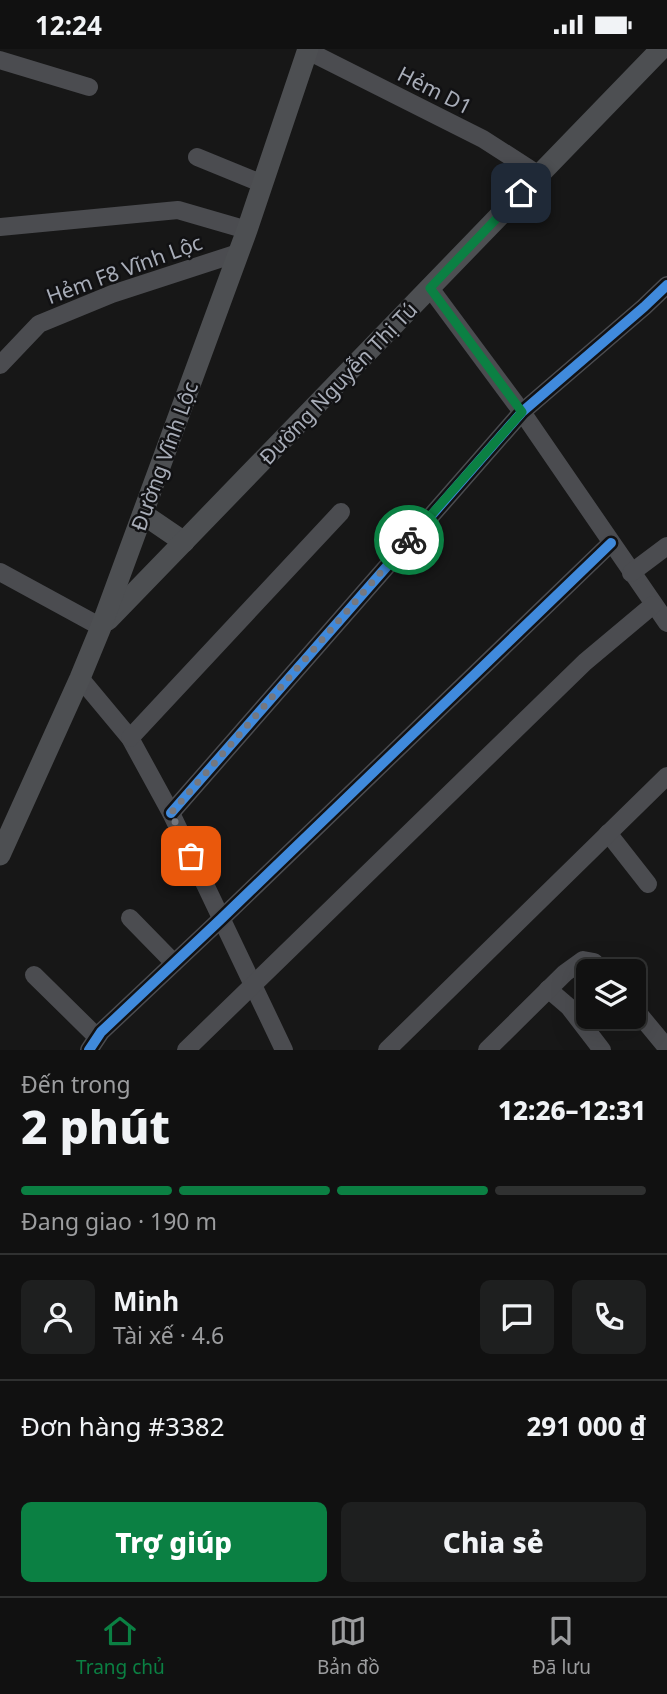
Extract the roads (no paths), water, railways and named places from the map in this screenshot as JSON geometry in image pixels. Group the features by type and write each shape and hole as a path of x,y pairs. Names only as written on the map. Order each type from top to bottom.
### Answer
{"main road":[{"name":"Đường Nguyễn Thị Tú","path":"101,627 661,49"},
{"name":"Đường Vĩnh Lộc","path":"0,855 101,627 247,230 308,50"},
{"path":"143,514 184,542"}],"street":[{"name":"Hẻm D1","path":"308,50 483,139 539,174"},
{"path":"0,60 89,87"},
{"path":"197,157 263,184"},
{"path":"0,227 178,211 247,230"},
{"name":"Hẻm F8 Vĩnh Lộc","path":"0,365 39,324 112,294 238,253"},
{"path":"171,813 522,412 667,285"},
{"path":"430,288 522,412 667,623"},
{"path":"130,738 341,512"},
{"path":"34,975 93,1044 611,543"},
{"path":"631,573 667,546"},
{"path":"0,572 101,627"},
{"path":"186,1050 584,662 653,605"},
{"path":"80,678 130,738 171,813 284,1050"},
{"path":"387,1050 667,776"},
{"path":"608,834 648,884"},
{"path":"130,918 174,963"},
{"path":"486,1050 576,965"},
{"path":"548,989 569,1007 602,1050"},
{"path":"646,1023 667,1048"}]}
